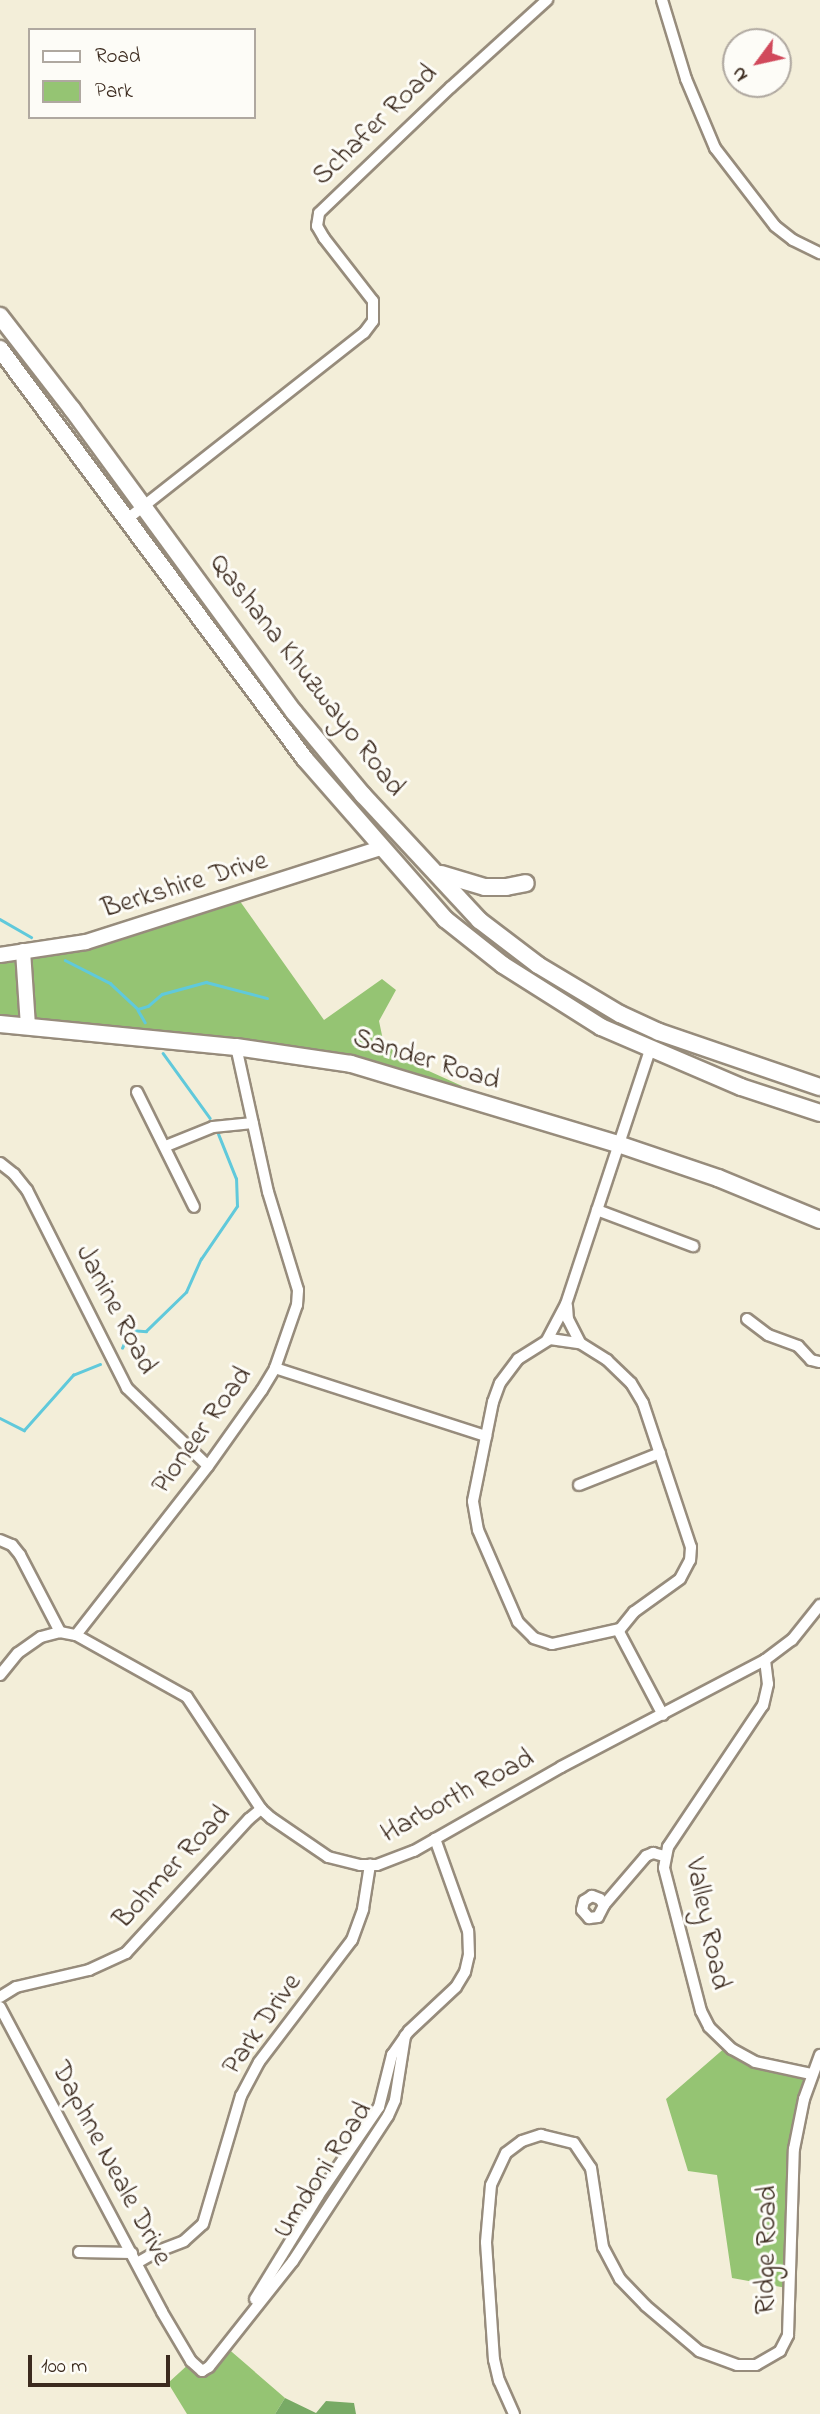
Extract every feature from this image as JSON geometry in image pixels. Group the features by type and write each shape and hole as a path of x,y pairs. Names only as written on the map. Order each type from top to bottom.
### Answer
{"main road":[{"name":"Qashana Khuzwayo Road","path":"0,316 144,506 294,712 363,795 479,920 510,946 620,1014 659,1032 820,1087"},
{"name":"Qashana Khuzwayo Road","path":"0,349 304,759 445,919 473,943 577,1012 650,1050 741,1087 820,1113"},
{"path":"435,872 485,887 526,883"},
{"name":"Sander Road","path":"0,1024 236,1047 308,1056 378,1070 456,1097 618,1144 718,1178 820,1220"}],"street":[{"name":"Schafer Road","path":"126,520 364,333 373,321 373,301 324,238 317,226 319,214 430,105 547,0"},
{"path":"662,0 686,79 715,148 775,226 793,240 820,253"},
{"name":"Berkshire Drive","path":"0,955 86,943 381,848"},
{"path":"23,951 28,1027"},
{"name":"Pioneer Road","path":"76,1635 208,1466 275,1368 299,1297 268,1192 236,1047"},
{"path":"547,1340 566,1304 650,1050"},
{"path":"137,1092 194,1207"},
{"path":"166,1146 213,1126 253,1123"},
{"name":"Janine Road","path":"0,1163 15,1174 27,1190 127,1388 208,1466"},
{"path":"597,1210 693,1246"},
{"path":"566,1304 568,1319 580,1343"},
{"path":"747,1319 768,1335 798,1346 811,1360 820,1362"},
{"path":"562,1338 580,1343 607,1360 631,1383 643,1404 690,1539 691,1555 680,1579 634,1612 618,1630 596,1632 552,1644 534,1639 523,1629 496,1577 474,1516 474,1490 493,1402 508,1368 527,1351 547,1340 562,1338"},
{"path":"275,1368 486,1436"},
{"path":"579,1485 660,1453"},
{"path":"0,1540 12,1545 20,1555 60,1632 49,1633 32,1642 0,1675"},
{"name":"Harborth Road","path":"60,1632 76,1635 187,1698 261,1810 328,1857 370,1865 394,1861 561,1768 765,1660 793,1640 820,1605"},
{"path":"92,1617 94,1645"},
{"path":"618,1630 663,1715"},
{"name":"Valley Road","path":"765,1660 768,1684 763,1705 664,1856 664,1868 694,1983 709,2027 732,2049 755,2062 811,2074"},
{"name":"Bohmer Road","path":"0,1997 16,1987 89,1970 126,1953 249,1819 261,1810"},
{"name":"Umdoni Road","path":"180,2343 198,2369 205,2371 248,2315 313,2205 379,2107 392,2055 405,2036 456,1987 465,1972 469,1955 468,1931 435,1839"},
{"path":"604,1905 646,1856 653,1853 664,1856"},
{"name":"Park Drive","path":"135,2258 184,2241 203,2224 245,2087 259,2063 352,1940 363,1909 370,1865"},
{"name":"Daphne Neale Drive","path":"0,2007 180,2343"},
{"name":"Ridge Road","path":"514,2414 499,2381 494,2360 486,2242 491,2185 506,2153 522,2141 541,2135 574,2143 588,2160 603,2248 621,2279 646,2306 699,2351 737,2365 756,2365 780,2351 788,2335 794,2149 811,2074 820,2055"},
{"path":"79,2252 135,2258"}],"green space":[{"path":"237,897 324,1020 382,979 396,990 379,1021 383,1040 400,1058 462,1086 456,1097 378,1071 0,1024 0,954"},
{"path":"727,2046 742,2056 810,2075 797,2123 792,2289 732,2278 717,2175 688,2171 666,2099"},
{"path":"225,2346 285,2398 275,2414 187,2414 168,2383 191,2362 198,2370"},
{"path":"285,2398 316,2413 326,2401 354,2403 356,2414 275,2414"}],"waterway":[{"path":"0,919 31,937"},
{"path":"65,960 110,983 138,1009 148,1006 162,994 206,982 267,998"},
{"path":"138,1010 145,1022"},
{"path":"163,1053 210,1118"},
{"path":"122,1348 130,1330 146,1331 186,1292 201,1259 237,1206 236,1179 218,1134"},
{"path":"0,1418 24,1430 73,1375 100,1364"}]}
